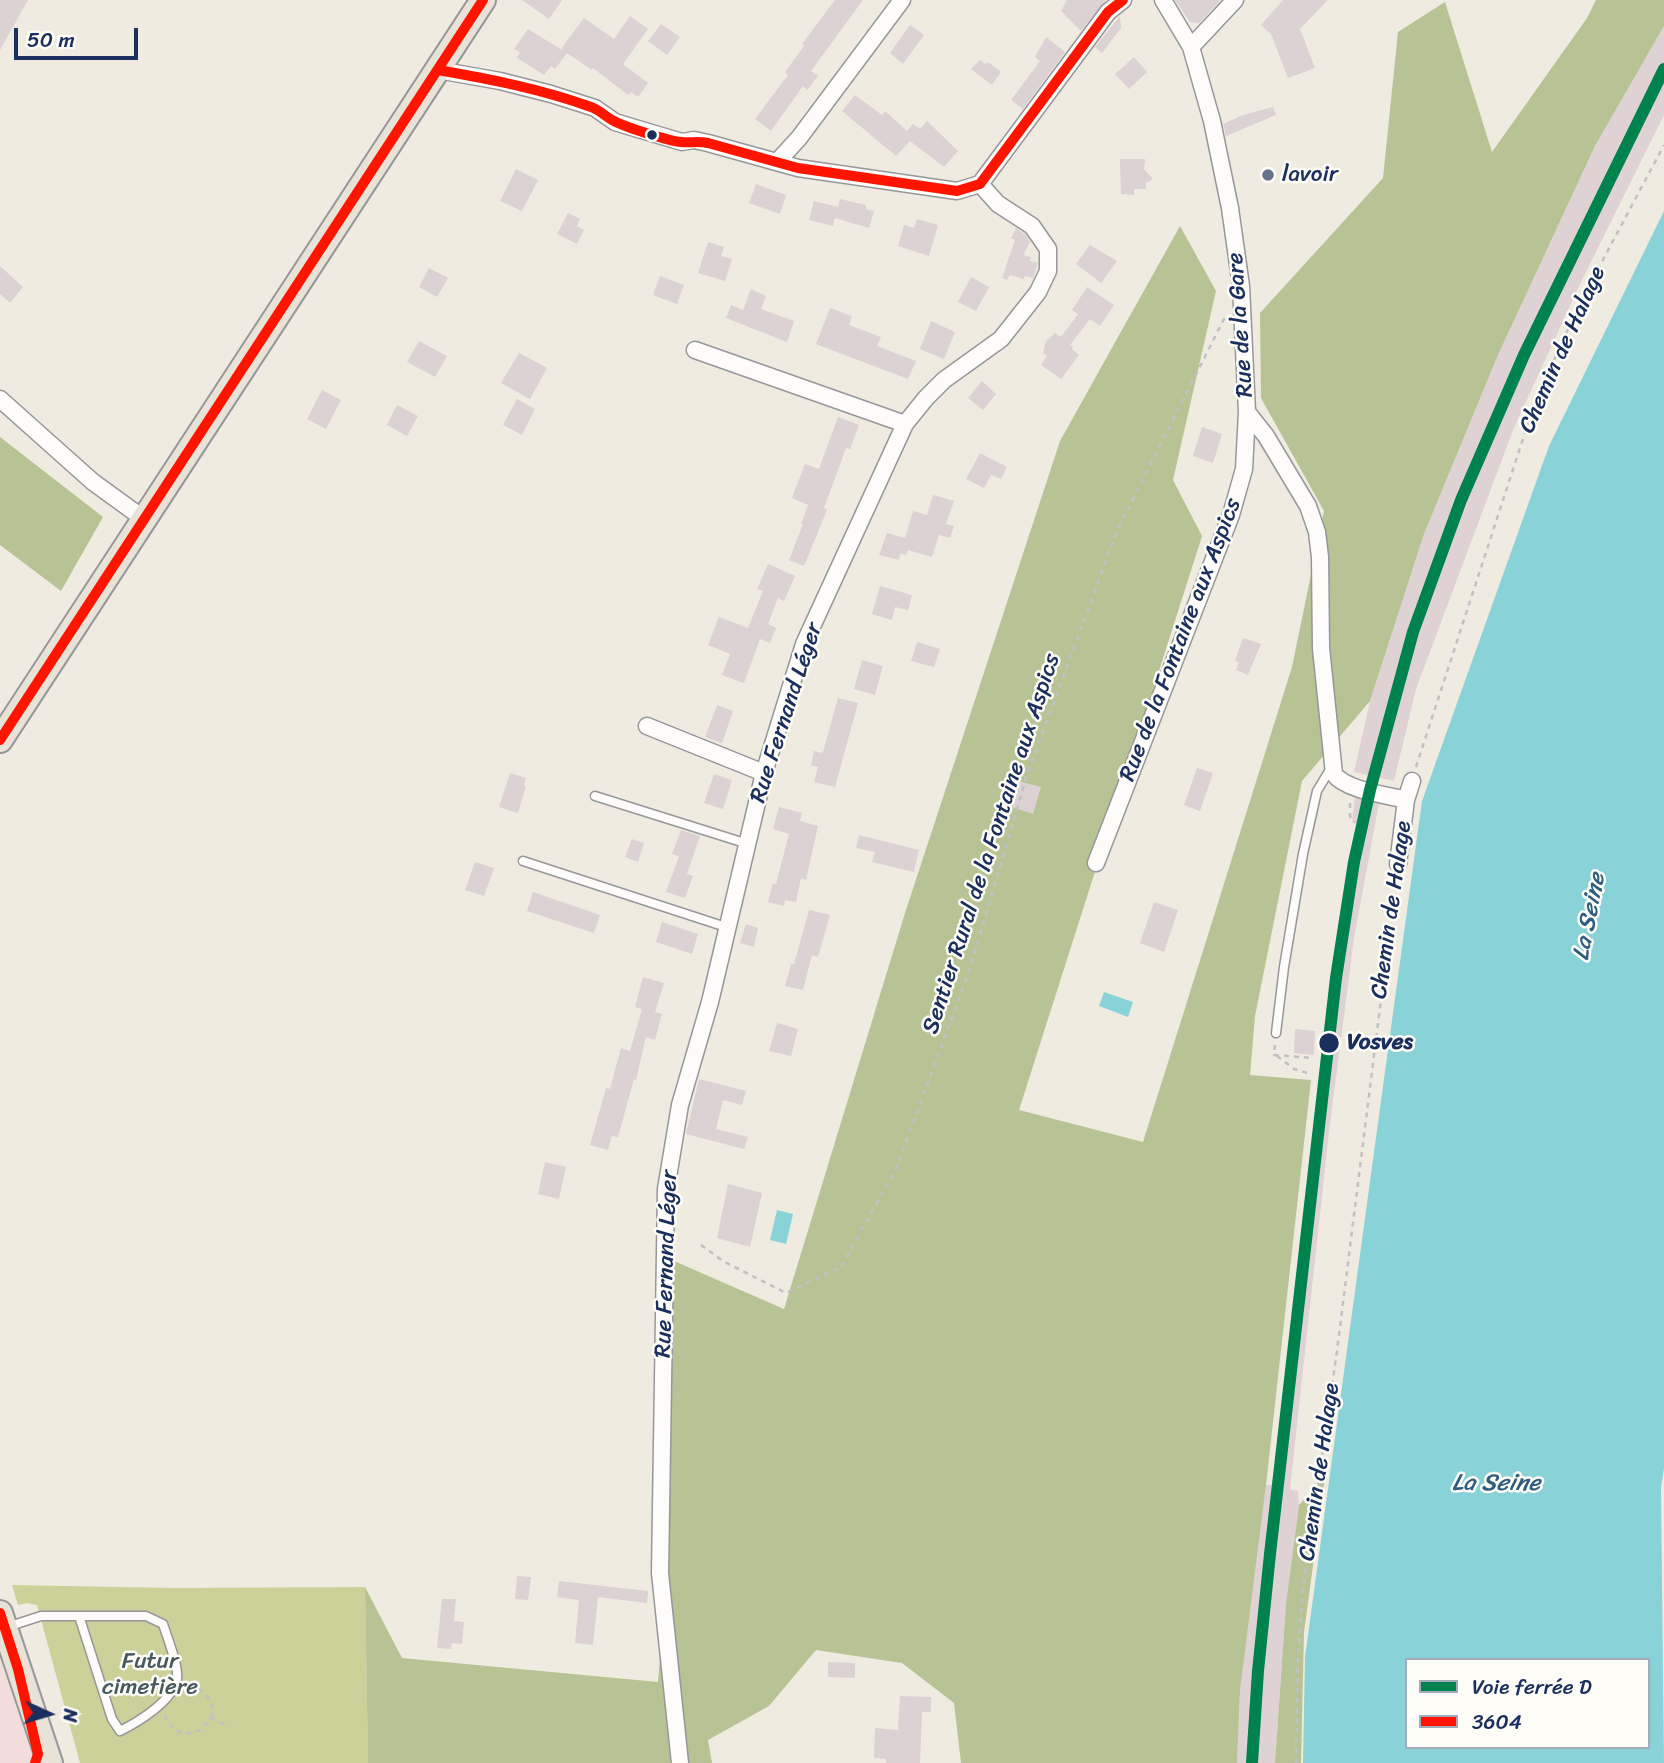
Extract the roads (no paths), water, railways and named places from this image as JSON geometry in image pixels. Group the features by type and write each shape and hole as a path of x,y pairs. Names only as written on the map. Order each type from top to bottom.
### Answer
{"main road":[{"path":"0,740 483,0"},
{"path":"2,1621 18,1669 41,1761"}],"street":[{"path":"777,162 799,138 902,0"},
{"path":"438,70 500,81 551,94 595,108 615,122 682,142 694,140 708,143 798,167 957,191 980,184 1108,12 1123,0"},
{"name":"Rue de la Gare","path":"1163,0 1191,47 1216,138 1230,208 1241,286 1247,412 1266,436 1308,506 1317,532 1320,557 1321,648 1332,767"},
{"path":"1191,47 1234,0"},
{"name":"Rue Fernand Léger","path":"680,1763 660,1573 666,1189 680,1105 729,928 764,773 804,643 905,424 944,380 1001,339 1038,292 1048,271 1048,249 1032,226 998,204 980,184"},
{"path":"695,351 905,424"},
{"path":"0,399 93,482 144,519"},
{"name":"Rue de la Fontaine aux Aspics","path":"1096,863 1238,496 1244,469 1247,412"},
{"path":"647,726 764,773"},
{"path":"1332,767 1337,778 1353,786 1406,800"},
{"name":"Chemin de Halage","path":"1398,864 1406,800 1412,780"}],"lane":[{"path":"1276,1034 1303,854 1317,791 1332,767"},
{"path":"596,796 748,844"},
{"path":"523,861 729,928"},
{"path":"2,1621 41,1616 79,1616 146,1616 163,1624 177,1671 175,1685 163,1701 135,1724 120,1731 112,1719 79,1616"}],"water":[{"name":"La Seine","path":"1664,211 1664,1468 1661,1488 1664,1763 1303,1763 1305,1657 1422,801 1549,446"},
{"path":"1104,992 1133,1002 1128,1017 1099,1006"},
{"path":"777,1210 793,1214 786,1244 770,1240"}],"rail line":[{"name":"D","path":"1252,1763 1270,1554 1336,978 1354,862 1370,790 1413,632 1461,500 1524,355 1664,69"}],"place":[{"name":"lavoir","path":"1268,175"},
{"name":"Vosves","path":"1329,1043"}],"park label":[{"name":"Futur cimetière","path":"150,1675"}]}
